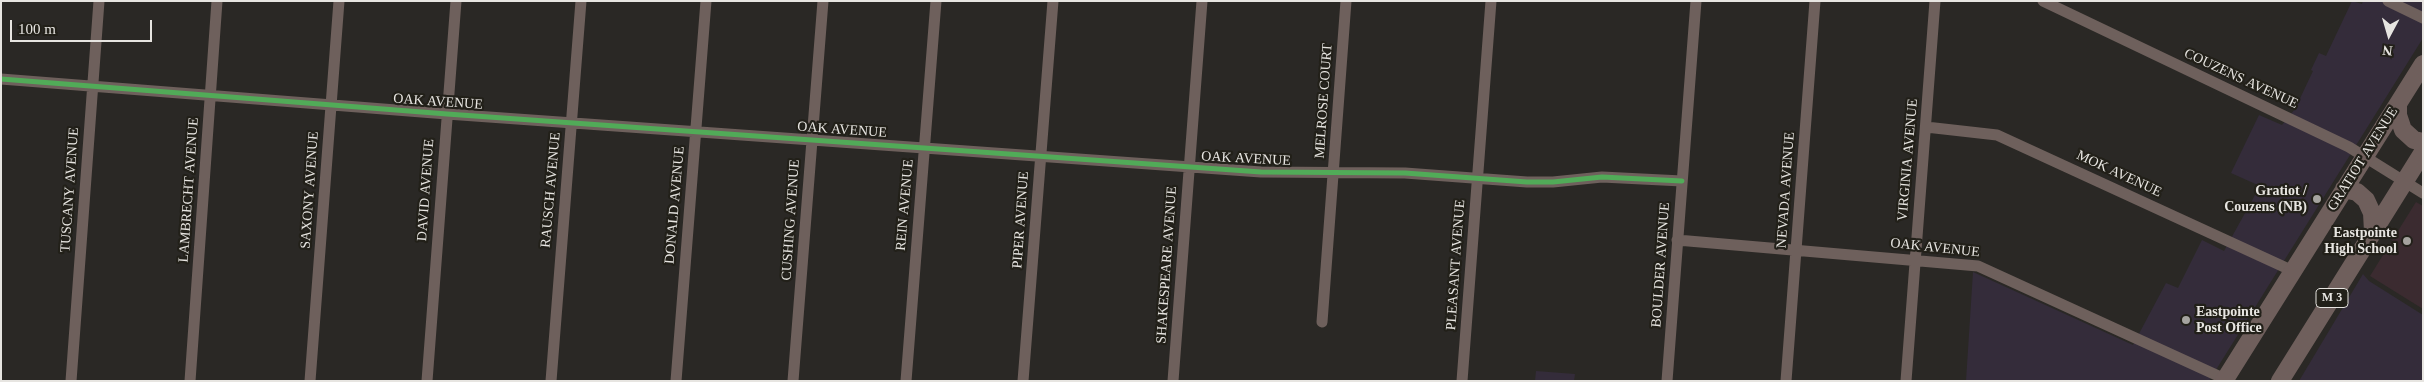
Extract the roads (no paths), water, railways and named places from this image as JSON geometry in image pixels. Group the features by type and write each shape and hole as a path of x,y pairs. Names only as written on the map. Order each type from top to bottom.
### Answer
{"main road":[{"name":"GRATIOT AVENUE","path":"2229,380 2237,360 2423,64"},
{"path":"2398,104 2398,115 2403,130 2414,140 2423,142"},
{"name":"M 3","path":"2280,381 2423,152"},
{"path":"2344,189 2357,192 2366,200 2372,213 2374,231"}],"street":[{"name":"TUSCANY AVENUE","path":"71,381 99,1"},
{"name":"LAMBRECHT AVENUE","path":"190,381 218,1"},
{"name":"SAXONY AVENUE","path":"310,381 339,1"},
{"name":"DAVID AVENUE","path":"427,381 456,1"},
{"name":"RAUSCH AVENUE","path":"551,381 581,1"},
{"name":"DONALD AVENUE","path":"676,381 706,1"},
{"name":"CUSHING AVENUE","path":"793,381 823,1"},
{"name":"REIN AVENUE","path":"906,381 936,1"},
{"name":"PIPER AVENUE","path":"1023,381 1052,1"},
{"name":"SHAKESPEARE AVENUE","path":"1173,381 1202,1"},
{"name":"MELROSE COURT","path":"1322,322 1346,1"},
{"name":"PLEASANT AVENUE","path":"1462,381 1491,1"},
{"name":"BOULDER AVENUE","path":"1667,381 1696,1"},
{"name":"NEVADA AVENUE","path":"1786,381 1815,1"},
{"name":"VIRGINIA AVENUE","path":"1906,381 1934,1"},
{"name":"COUZENS AVENUE","path":"2042,1 2365,156 2423,193"},
{"path":"2388,1 2423,18"},
{"name":"OAK AVENUE","path":"1,79 447,114 1261,172 1334,172 1477,177 1527,182 1553,182 1602,177 1682,181"},
{"name":"MOK AVENUE","path":"1926,128 1997,135 2293,272"},
{"name":"OAK AVENUE","path":"1678,240 1978,266 2229,380"}],"place":[{"name":"Gratiot / Couzens (NB)","path":"2317,199"},
{"name":"Eastpointe High School","path":"2407,241"},
{"name":"Eastpointe Post Office","path":"2186,320"}]}
